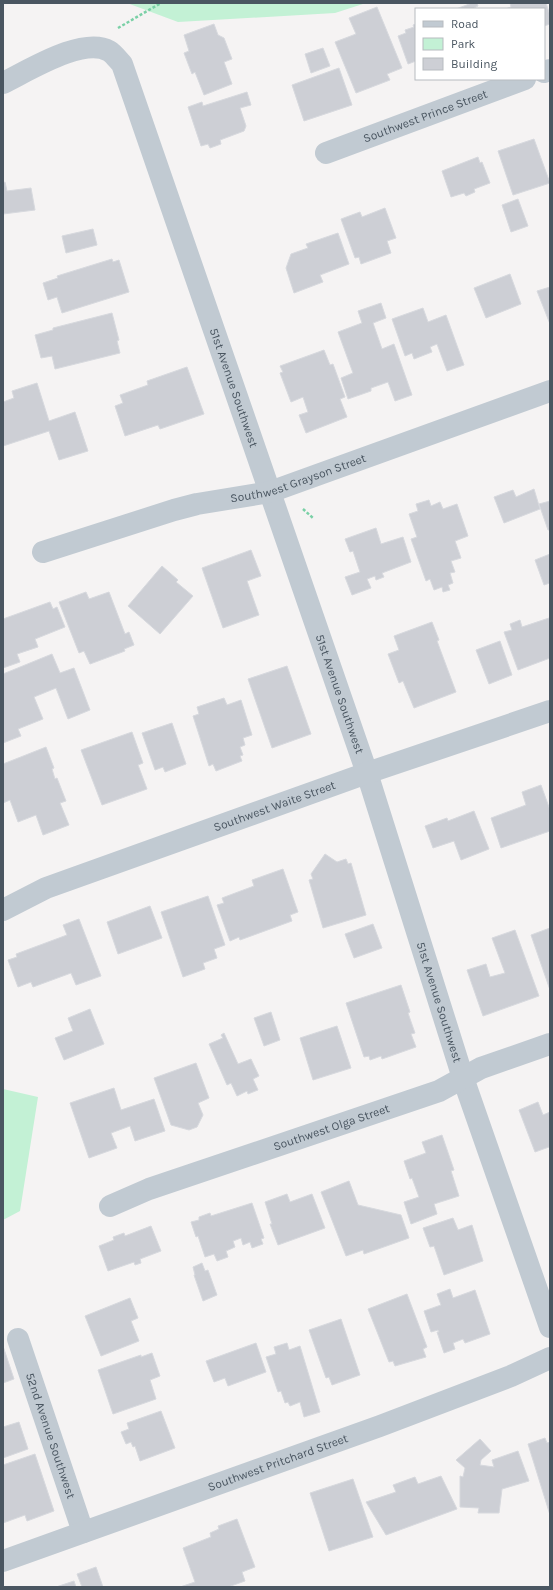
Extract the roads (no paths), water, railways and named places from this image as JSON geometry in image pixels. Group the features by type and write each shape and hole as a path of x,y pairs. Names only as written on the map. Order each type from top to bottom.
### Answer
{"street":[{"name":"51st Avenue Southwest","path":"3,83 62,54 94,46 110,51 122,64 367,773 463,1078 550,1327"},
{"name":"Southwest Prince Street","path":"326,153 522,80"},
{"name":"Southwest Grayson Street","path":"43,552 174,510 197,504 270,492 550,391"},
{"name":"Southwest Waite Street","path":"3,910 46,888 367,773 550,711"},
{"name":"Southwest Olga Street","path":"110,1206 149,1189 439,1091 481,1068 550,1044"},
{"name":"52nd Avenue Southwest","path":"18,1340 83,1532"},
{"name":"Southwest Pritchard Street","path":"3,1561 380,1426 511,1376 550,1358"}]}
